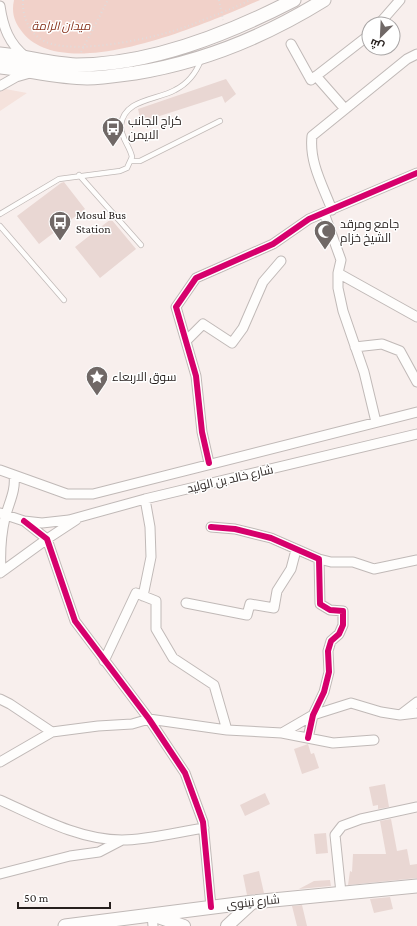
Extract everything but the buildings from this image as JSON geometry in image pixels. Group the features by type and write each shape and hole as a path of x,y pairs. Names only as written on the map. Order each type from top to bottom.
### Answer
{"main road":[{"path":"0,54 75,65 94,64 142,56 188,44 226,30 294,0"},
{"path":"0,67 73,78 105,77 148,70 202,57 259,35 324,0"},
{"name":"شارع نينوى","path":"65,926 153,920 211,907 417,886"}],"street":[{"path":"386,16 400,0"},
{"path":"0,6 2,19 10,41 17,50 29,59"},
{"path":"291,44 311,80 361,41"},
{"path":"376,422 364,372 343,311 338,288 338,273 341,260 314,163 311,147 312,136 407,59 417,54"},
{"path":"0,86 16,77 28,73 40,73"},
{"path":"316,76 345,109"},
{"path":"209,464 202,432 196,376 176,307 196,278 273,244 310,219 417,173"},
{"path":"186,342 203,324 232,343 243,328 263,282 281,261"},
{"path":"338,273 417,317"},
{"path":"355,347 382,344 400,352 417,382"},
{"path":"0,470 63,492 85,495 417,412"},
{"name":"شارع خالد بن الوليد","path":"24,521 42,522 69,520 145,499 417,434"},
{"path":"1,572 3,515 15,488 14,475"},
{"path":"143,596 151,557 150,527 145,499"},
{"path":"3,515 24,521 47,539 75,621 149,719 185,773 204,828 211,907"},
{"path":"1,572 47,539 83,516"},
{"path":"211,527 235,529 271,538 319,559 331,562 353,562 374,569 417,560"},
{"path":"186,603 247,615 250,604 274,608 277,591 291,569 296,550"},
{"path":"308,738 313,714 324,692 328,672 328,651 331,641 339,634 343,625 343,611 330,610 320,604 319,559"},
{"path":"104,661 136,593 156,601 156,629 173,658 214,685 227,730"},
{"path":"0,699 52,732"},
{"path":"400,715 417,702"},
{"path":"282,733 313,714 351,703 381,712 400,715 417,713"},
{"path":"0,762 52,732 98,726 132,724 149,719 227,730 282,733 334,743 374,740"},
{"path":"0,800 67,829 93,837 122,840 204,828"},
{"path":"341,893 335,835 342,826 361,819 417,807"},
{"path":"0,874 63,858 99,852 122,840"},
{"path":"227,926 253,902"},
{"path":"153,920 184,926"}],"lane":[{"path":"0,214 59,179 120,171 127,168 131,161 131,153 121,126 125,114 135,105 174,91 182,86 194,73 202,57"},
{"path":"131,161 140,161 220,121"},
{"path":"79,176 141,245"},
{"path":"0,226 64,300"}],"path":[{"path":"23,0 25,21 39,38 51,44 84,45 147,38 187,26 250,0"},
{"path":"75,65 108,0"},
{"path":"219,0 226,30"}],"shaded area":[{"path":"0,88 27,93 0,111"}],"green space":[{"name":"ميدان الرامة","path":"14,0 260,0 208,22 139,45 104,52 71,53 44,48 23,33 14,18"}],"cycle path":[{"path":"209,463 202,432 196,376 176,307 196,278 273,244 309,219 417,173"},
{"path":"24,521 47,539 75,621 149,719 185,773 203,822 211,907"},
{"path":"211,527 235,529 271,538 319,559 320,604 330,610 343,611 343,625 339,634 331,641 328,651 329,672 324,692 313,715 308,738"}],"place":[{"name":"كراج الجانب الايمن","path":"113,148"},
{"name":"Mosul Bus Station","path":"60,242"},
{"name":"جامع ومرقد الشيخ خزام","path":"325,250"},
{"name":"سوق الاربعاء","path":"97,396"}]}
